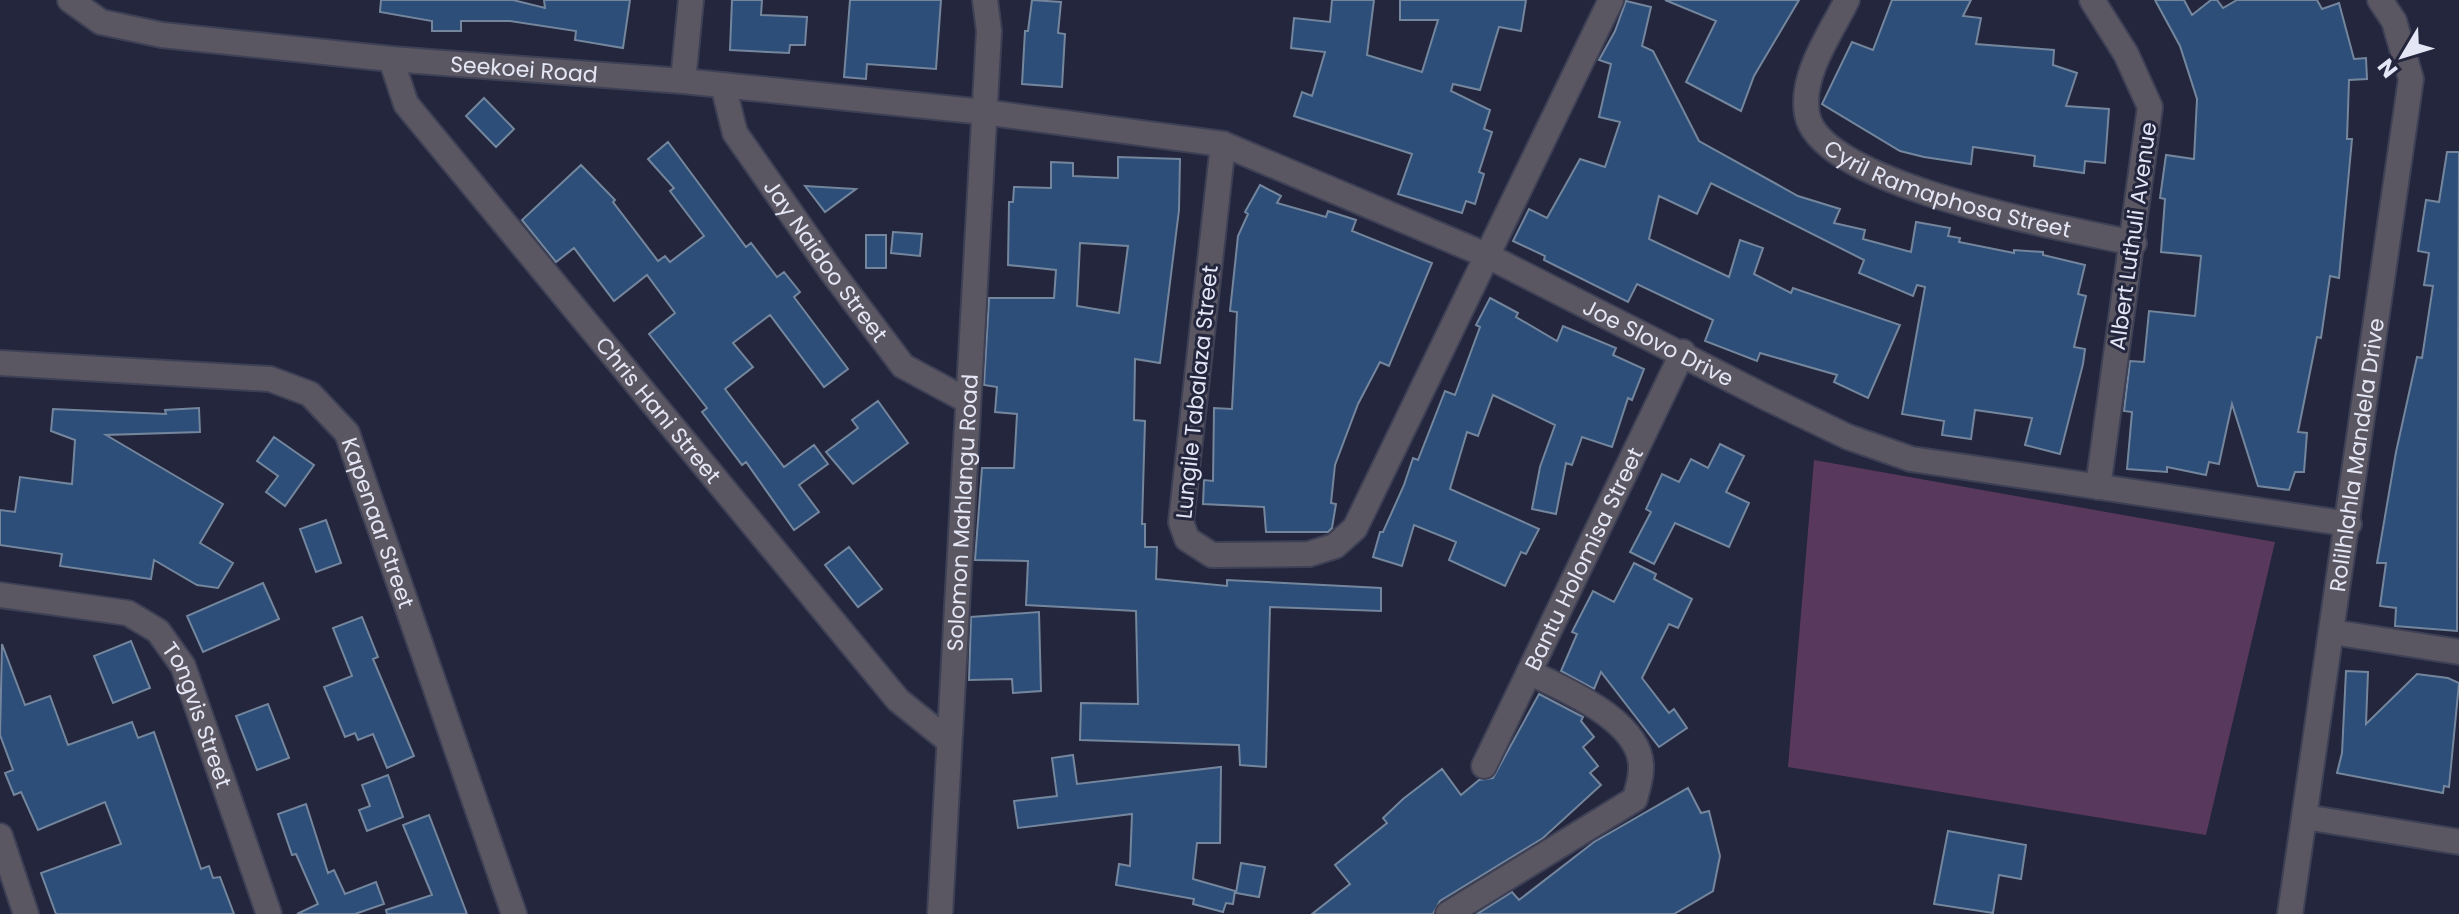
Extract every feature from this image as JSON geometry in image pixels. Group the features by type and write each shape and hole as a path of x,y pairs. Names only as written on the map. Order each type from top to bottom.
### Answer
{"street":[{"name":"Seekoei Road","path":"70,0 101,22 162,35 391,59 683,81 984,112"},
{"path":"683,81 691,0"},
{"name":"Solomon Mahlangu Road","path":"940,914 989,31 985,0"},
{"name":"Lungile Tabalaza Street","path":"1223,144 1181,522 1187,539 1212,555 1309,554 1335,546 1355,528 1611,0"},
{"name":"Cyril Ramaphosa Street","path":"1847,0 1810,75 1806,114 1821,141 1896,183 1986,210 2134,243"},
{"name":"Albert Luthuli Avenue","path":"2092,0 2126,54 2150,107 2134,243 2098,487"},
{"name":"Rolilhlahla Mandela Drive","path":"2290,914 2349,524 2411,79 2394,21 2380,0"},
{"name":"Chris Hani Street","path":"391,59 406,104 898,700 949,741"},
{"name":"Jay Naidoo Street","path":"723,85 735,133 832,272 903,366 968,401"},
{"name":"Joe Slovo Drive","path":"984,112 1223,144 1486,255 1848,437 1911,459 2349,524"},
{"name":"Bantu Holomisa Street","path":"1484,766 1683,352"},
{"name":"Kapenaar Street","path":"0,363 270,379 310,394 347,433 514,914"},
{"name":"Tongvis Street","path":"0,595 128,613 158,631 183,666 269,914"},
{"path":"2332,632 2459,652"},
{"path":"1448,914 1635,799 1642,766 1627,730 1591,702 1529,672"},
{"path":"2305,817 2459,842"},
{"path":"0,836 26,914"}],"shaded area":[{"path":"1814,460 2275,542 2206,835 1788,767"}],"building":[{"path":"381,0 513,0 545,8 544,0 630,0 623,48 575,40 576,31 510,21 461,21 461,31 432,31 432,21 380,12"},
{"path":"732,0 762,0 761,15 807,17 805,45 790,45 789,53 730,50"},
{"path":"850,0 941,0 936,69 867,64 866,79 844,77"},
{"path":"1032,0 1061,2 1058,33 1065,34 1062,87 1022,84 1025,31 1028,31"},
{"path":"1332,0 1374,0 1367,55 1422,72 1438,20 1400,20 1400,0 1526,0 1521,31 1499,27 1480,90 1453,84 1451,91 1490,110 1484,129 1492,132 1479,172 1484,174 1475,204 1466,201 1462,213 1398,194 1412,154 1294,116 1302,92 1312,96 1325,52 1291,48 1294,18 1330,22"},
{"path":"1665,0 1799,0 1754,76 1741,111 1686,82 1716,21"},
{"path":"1892,0 1971,0 1963,16 1981,18 1976,44 2054,50 2053,65 2077,73 2066,106 2109,109 2105,163 2085,161 2084,173 2034,166 2035,156 1973,147 1971,164 1924,157 1900,151 1822,104 1852,42 1873,50"},
{"path":"2155,0 2184,0 2192,15 2211,0 2217,0 2223,8 2237,0 2317,0 2322,9 2339,3 2354,59 2366,58 2367,79 2349,80 2347,139 2352,139 2339,278 2330,276 2321,338 2317,337 2298,432 2307,433 2304,472 2295,472 2289,490 2258,486 2232,404 2219,464 2209,462 2206,475 2167,467 2167,472 2127,469 2132,412 2124,411 2130,361 2144,362 2149,311 2195,316 2201,256 2161,252 2165,199 2160,198 2166,155 2194,159 2197,99 2180,46"},
{"path":"1626,1 1651,7 1642,46 1653,51 1699,141 1798,196 1840,209 1834,223 1865,230 1863,239 1911,252 1916,222 1950,228 1948,236 1960,238 1959,242 2014,253 2014,250 2043,252 2043,255 2085,265 2078,294 2086,296 2074,347 2085,349 2060,454 2025,445 2032,418 1975,410 1971,439 1942,435 1944,421 1902,414 1925,287 1917,285 1913,296 1859,273 1864,260 1711,183 1697,214 1659,196 1649,239 1729,277 1740,240 1763,248 1754,274 1791,293 1793,288 1900,325 1868,398 1834,382 1837,375 1760,353 1757,361 1705,341 1713,320 1637,284 1628,302 1513,241 1529,209 1547,218 1580,159 1605,167 1620,122 1599,117 1611,64 1599,60 1615,31"},
{"path":"484,98 514,129 496,147 466,116"},
{"path":"668,142 746,247 751,243 777,277 784,272 800,292 794,297 848,369 824,387 770,315 733,343 753,367 725,389 784,467 814,445 828,464 799,485 819,512 794,530 746,462 742,465 702,412 707,408 649,334 675,313 647,275 614,301 574,248 556,262 522,220 581,165 615,200 613,202 658,261 665,256 670,262 704,236 670,191 674,188 648,159"},
{"path":"2447,152 2459,152 2457,631 2395,626 2396,608 2380,606 2386,563 2377,563 2396,452 2417,357 2422,358 2433,286 2424,285 2429,253 2418,251 2426,200 2439,202"},
{"path":"1118,157 1180,159 1179,210 1160,363 1135,359 1134,420 1145,421 1142,524 1145,524 1145,547 1157,547 1156,579 1227,586 1227,580 1381,588 1381,611 1270,607 1266,767 1240,765 1239,745 1080,740 1081,703 1138,704 1136,611 1026,605 1028,561 975,560 982,468 1014,468 1017,414 995,412 997,387 984,385 989,298 1054,298 1056,270 1008,265 1009,202 1013,202 1014,187 1051,188 1051,162 1073,163 1073,176 1118,178","holes":["1080,243 1128,246 1119,313 1077,306"]},
{"path":"1260,185 1281,196 1277,203 1326,217 1328,211 1356,220 1352,231 1432,263 1389,366 1380,362 1358,404 1335,465 1331,503 1336,504 1332,528 1328,532 1266,532 1264,507 1203,504 1204,480 1213,481 1214,408 1232,409 1237,312 1230,311 1238,236 1248,214 1245,212"},
{"path":"805,186 856,189 825,212"},
{"path":"893,232 922,234 920,256 891,253"},
{"path":"866,235 886,235 886,268 866,268"},
{"path":"1490,298 1518,313 1516,317 1557,341 1563,326 1616,348 1613,355 1644,369 1632,400 1628,398 1612,447 1582,437 1572,465 1566,463 1556,514 1532,509 1540,467 1555,425 1493,395 1478,436 1467,432 1450,489 1539,529 1526,554 1521,552 1505,586 1449,560 1456,542 1414,525 1402,566 1373,557 1380,532 1383,532 1404,485 1413,458 1418,460 1445,391 1455,395 1480,327 1476,325"},
{"path":"878,401 908,443 853,484 826,452 858,428 852,420"},
{"path":"199,408 200,432 106,435 223,504 200,543 233,563 218,588 197,585 154,560 151,579 60,566 62,554 0,545 0,510 15,512 20,477 72,484 75,440 51,431 53,409 166,414 165,410"},
{"path":"274,437 314,465 285,506 266,492 278,476 257,461"},
{"path":"1720,444 1744,456 1726,492 1749,503 1729,547 1675,523 1654,564 1630,552 1651,512 1646,509 1662,474 1679,482 1691,459 1708,468"},
{"path":"326,520 341,563 316,572 300,529"},
{"path":"849,547 882,589 858,607 825,565"},
{"path":"1634,563 1656,574 1654,579 1692,599 1678,628 1669,624 1642,678 1669,713 1674,709 1687,728 1659,747 1601,672 1594,689 1561,671 1577,634 1572,632 1593,591 1614,602"},
{"path":"263,583 279,619 203,652 187,616"},
{"path":"1039,612 1041,691 1013,693 1012,679 969,680 971,617"},
{"path":"362,617 378,657 373,659 414,756 387,768 373,734 358,740 355,733 345,737 324,687 352,676 333,628"},
{"path":"131,641 150,688 113,703 94,656"},
{"path":"2,644 25,705 50,696 68,745 132,722 138,738 154,732 201,869 209,866 213,878 220,877 234,914 56,914 41,873 121,844 105,802 38,830 21,792 14,795 5,773 13,770 0,735"},
{"path":"2346,671 2368,672 2366,724 2417,674 2448,678 2459,683 2449,787 2444,786 2443,793 2337,773 2342,753"},
{"path":"1539,694 1583,717 1581,721 1594,737 1583,747 1598,766 1590,773 1601,785 1543,838 1440,901 1433,914 1312,914 1350,884 1335,865 1387,823 1383,818 1403,799 1442,769 1461,795 1479,780 1493,778"},
{"path":"268,704 289,758 257,770 236,716"},
{"path":"1073,755 1077,784 1221,767 1220,843 1197,843 1193,879 1235,891 1233,904 1226,903 1223,912 1193,904 1194,899 1116,885 1119,864 1130,866 1132,814 1018,828 1014,801 1057,796 1052,758"},
{"path":"388,775 403,817 367,831 359,810 370,806 362,785"},
{"path":"1688,788 1701,813 1709,811 1720,856 1713,891 1674,914 1477,914 1512,892 1519,900 1594,842"},
{"path":"306,804 328,873 334,870 345,894 376,882 384,904 355,914 297,914 318,904 296,854 292,855 278,814"},
{"path":"429,815 467,914 387,914 386,910 432,895 403,825"},
{"path":"1948,831 2026,845 2021,879 1999,875 1993,913 1934,904"},
{"path":"1241,863 1265,867 1259,897 1236,893"}]}
